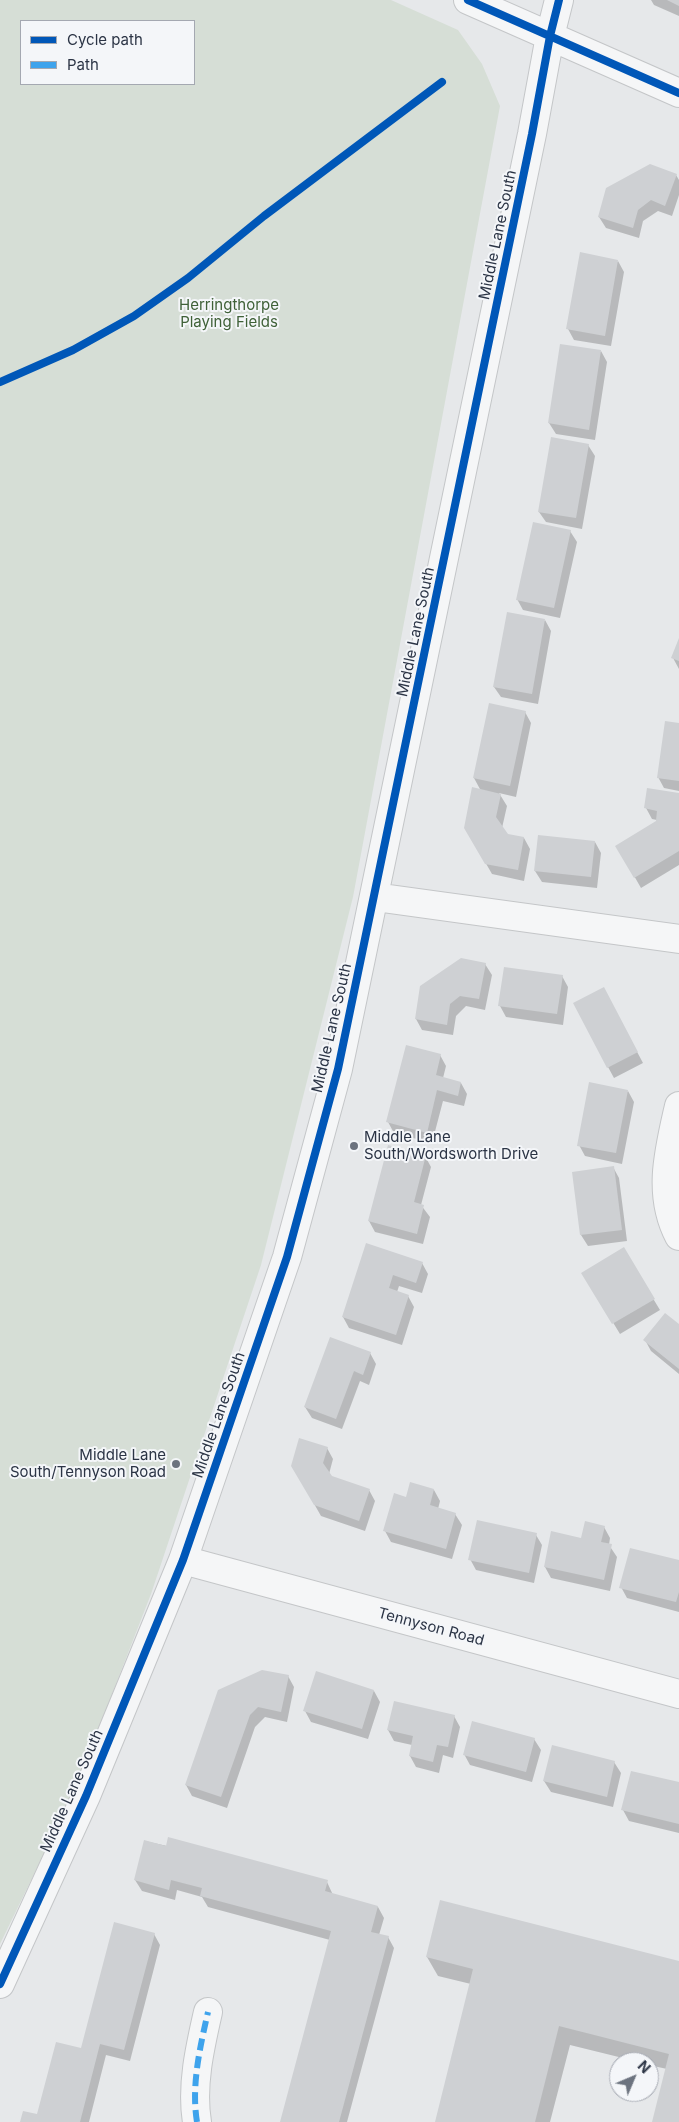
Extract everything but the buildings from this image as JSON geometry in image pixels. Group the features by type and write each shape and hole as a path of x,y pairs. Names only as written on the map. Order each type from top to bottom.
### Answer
{"street":[{"path":"468,0 679,93"},
{"name":"Middle Lane South","path":"0,1984 86,1796 184,1560 287,1257 338,1069 532,134 550,36 559,0"},
{"path":"375,897 679,939"},
{"path":"679,1106 666,1162 666,1197 679,1236"},
{"name":"Tennyson Road","path":"184,1560 679,1694"},
{"path":"197,2122 196,2088 202,2040 208,2012"}],"green space":[{"name":"Herringthorpe Playing Fields","path":"0,0 391,0 458,30 482,64 500,106 353,897 261,1265 151,1594 74,1792 0,1944"}],"marked path":[{"path":"197,2122 195,2108 196,2081 199,2053 208,2012"}],"cycle path":[{"path":"468,0 679,93"},
{"path":"0,1984 86,1796 183,1560 287,1257 338,1069 532,134 550,36 559,0"},
{"path":"0,382 73,350 134,316 188,278 264,216 442,82"}],"place":[{"name":"Middle Lane South/Wordsworth Drive","path":"354,1146"},
{"name":"Middle Lane South/Tennyson Road","path":"176,1464"}]}
